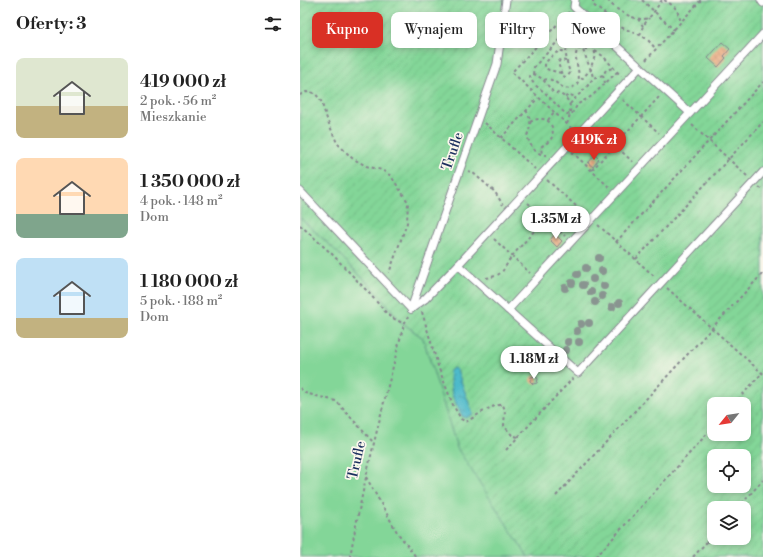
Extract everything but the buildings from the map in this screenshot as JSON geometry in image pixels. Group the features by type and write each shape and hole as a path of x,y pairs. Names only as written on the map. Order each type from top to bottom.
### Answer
{"street":[{"name":"Trufle","path":"411,309 497,64 506,0"},
{"path":"575,3 583,12"},
{"path":"508,310 763,34"},
{"path":"619,48 690,113"},
{"path":"300,191 411,309 425,299 458,265 640,67"},
{"path":"458,265 578,373 763,172"}],"path":[{"path":"593,0 594,5 609,17 613,24 647,39 656,49"},
{"path":"608,0 611,5 632,17 638,19 649,17"},
{"path":"642,0 674,30"},
{"path":"640,35 643,26 663,0 672,4 676,8 681,22"},
{"path":"640,67 701,0"},
{"path":"568,12 575,3"},
{"path":"638,19 643,26"},
{"path":"557,24 512,72 577,134"},
{"path":"557,42 534,67 533,74 530,76 531,80 548,95 565,114 571,114"},
{"path":"566,51 555,53 545,63 545,68 568,76 570,73 566,61 567,48"},
{"path":"579,80 576,58 578,49 588,48"},
{"path":"593,48 603,56 626,81"},
{"path":"583,49 593,78"},
{"path":"544,80 552,80 564,88 570,88 591,70 595,51"},
{"path":"561,73 558,63 560,60 566,61"},
{"path":"570,104 585,90 593,78 602,75 606,70 614,68"},
{"path":"567,124 571,114 578,104 592,96 617,72"},
{"path":"533,74 538,75 544,80 553,92 561,94 565,97 570,104 571,114"},
{"path":"602,75 605,83"},
{"path":"616,242 763,82"},
{"path":"592,170 666,91"},
{"path":"300,95 306,92 315,93 321,101 326,119 338,143 352,158 366,166 382,170 391,176 408,202 407,223 385,281"},
{"path":"615,93 666,139"},
{"path":"565,97 570,95 576,97"},
{"path":"501,138 538,98"},
{"path":"526,110 530,119 530,129 527,136 534,151 542,155 551,155 555,158"},
{"path":"548,120 554,112"},
{"path":"478,117 763,373 741,397"},
{"path":"530,122 542,118 548,120 551,124 553,131 552,137 541,146 542,155"},
{"path":"685,119 754,182"},
{"path":"589,121 639,168"},
{"path":"636,259 763,122"},
{"path":"566,146 616,194"},
{"path":"460,168 472,172 495,192 506,212"},
{"path":"520,196 571,242"},
{"path":"475,281 480,278 497,276 506,267 512,256 545,219"},
{"name":"Trufle","path":"300,225 337,260 389,316 404,324 373,443 350,557"},
{"path":"487,233 537,279"},
{"path":"556,496 713,329 763,273"},
{"path":"419,303 439,369 461,419 466,422 491,408 499,405 503,406 505,410 504,426 512,436 518,437"},
{"path":"506,450 578,373"},
{"path":"300,388 305,393 336,401 373,443"},
{"path":"596,557 707,434"},
{"path":"366,477 397,532 416,557"},
{"path":"744,501 763,480"},
{"path":"693,557 707,542"}],"green space":[{"path":"300,0 763,0 763,557 528,557 456,448 423,338 401,322 382,298 333,248 300,218"},
{"path":"300,218 333,248 382,298 401,322 423,338 457,448 528,557 300,557"}],"water":[{"path":"453,368 457,370 473,414 466,418 462,416 452,395 449,372"}]}
